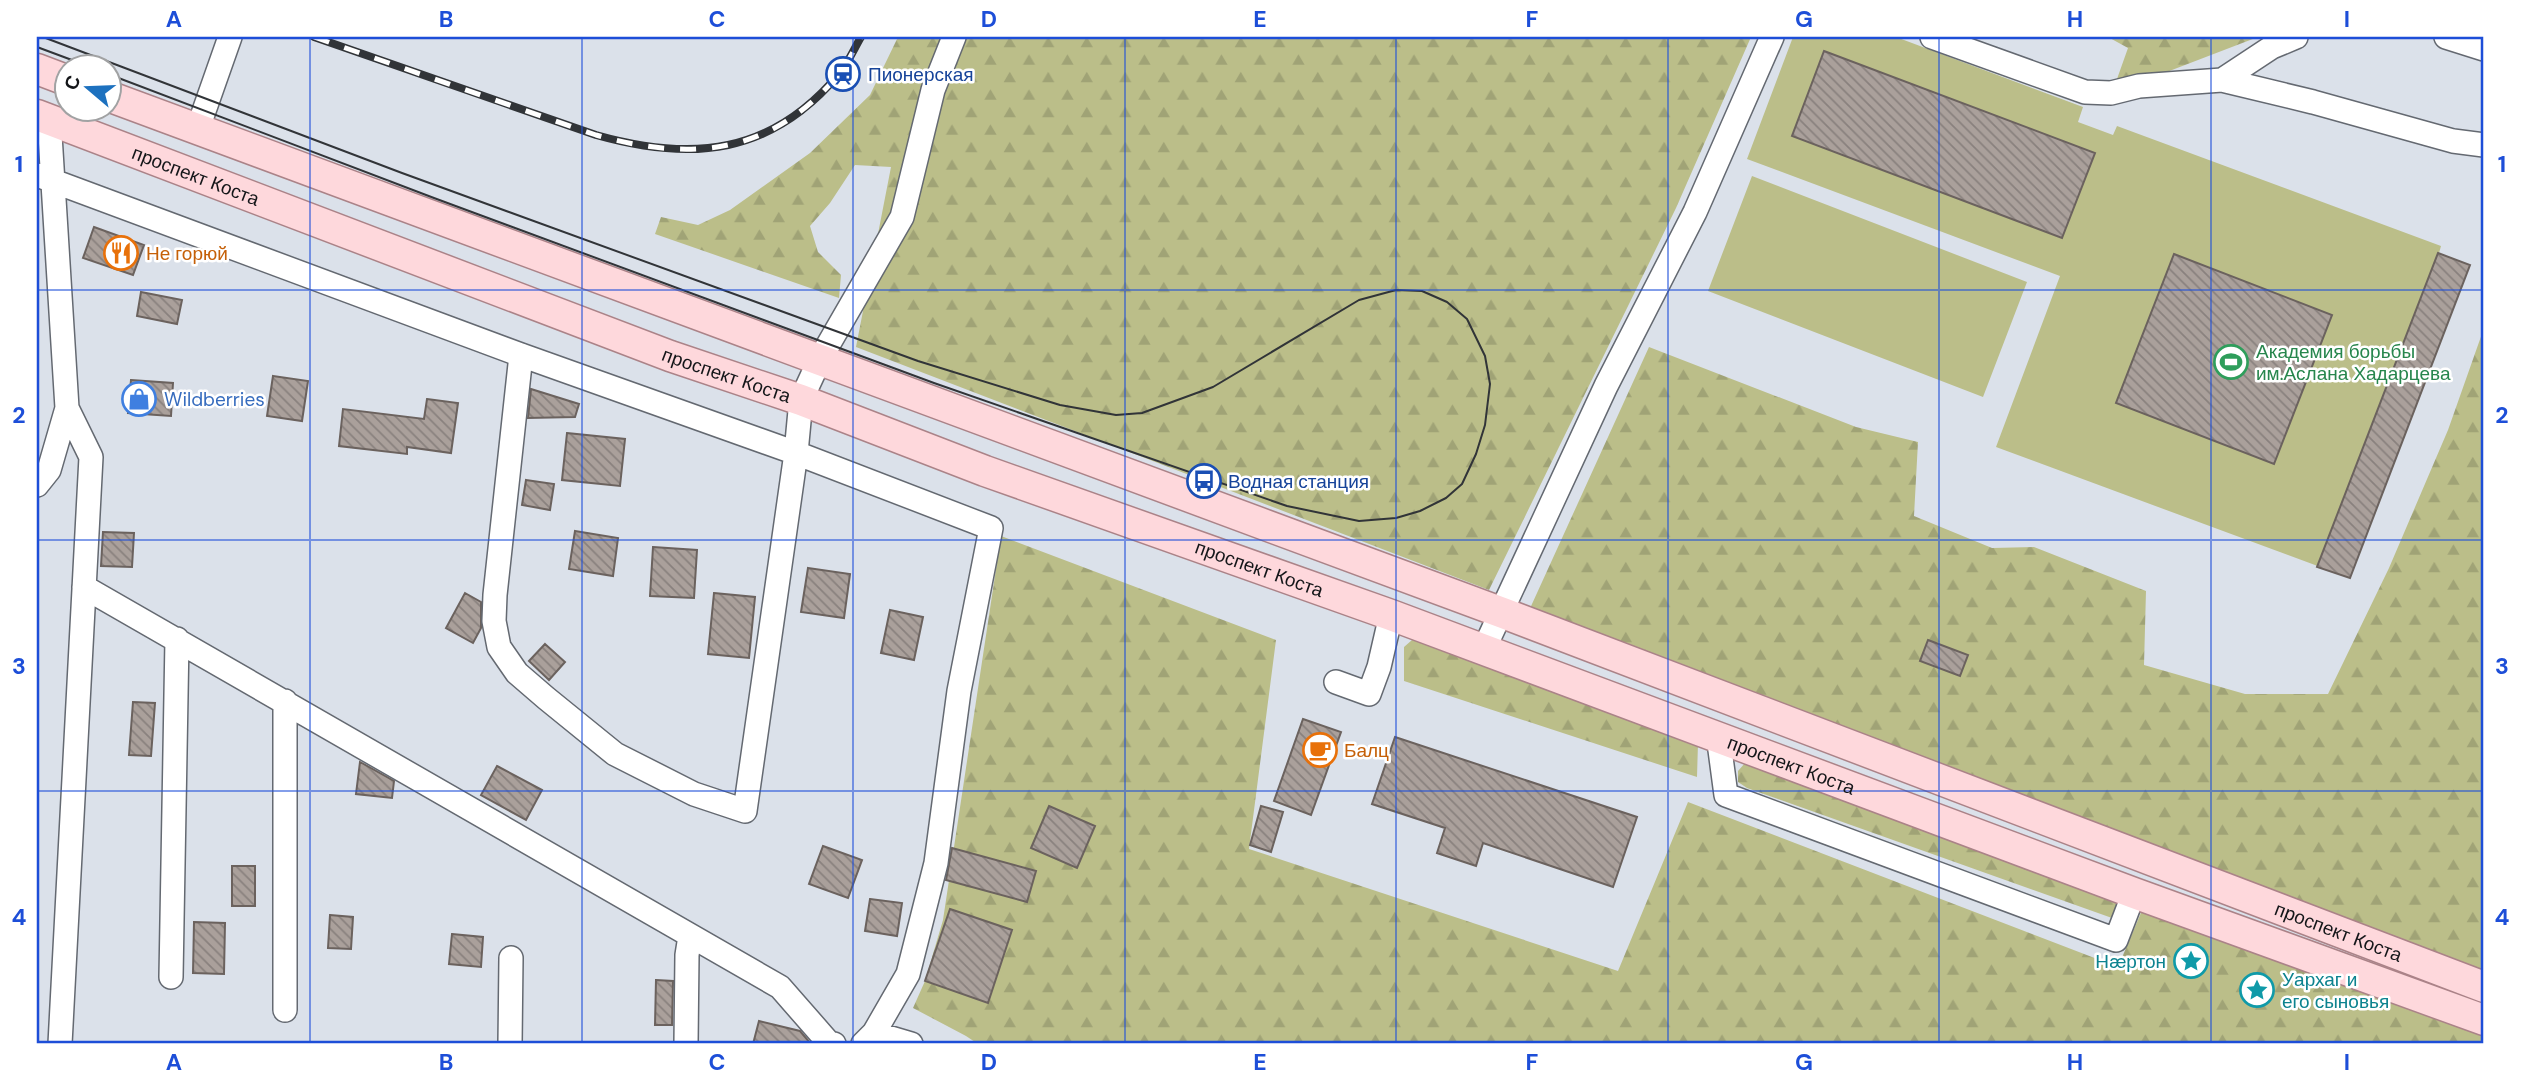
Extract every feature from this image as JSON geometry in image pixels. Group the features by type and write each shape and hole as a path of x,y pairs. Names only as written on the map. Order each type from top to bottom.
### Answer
{"main road":[{"name":"проспект Коста","path":"122,101 1503,613 2484,987"},
{"name":"проспект Коста","path":"43,117 657,351 801,400 985,471 1484,649 2134,893 2484,1020"}],"street":[{"path":"198,128 230,37"},
{"path":"521,355 495,595 494,621 499,647 517,673 615,754 694,794 745,811 796,453 801,400 820,359 902,217 933,90 954,37"},
{"path":"1484,649 1606,386 1695,212 1772,37"},
{"path":"1932,37 2085,92 2111,93 2139,86 2221,80 2313,102 2453,141 2484,145"},
{"path":"2221,80 2272,47 2296,37"},
{"path":"2446,37 2484,49"},
{"path":"43,117 67,408 90,457 60,1044"},
{"path":"46,178 90,197 796,453 991,528 959,691 936,863 908,974 870,1041 911,1044"},
{"path":"37,485 49,470 67,408"},
{"path":"84,587 780,987 829,1043 834,1044"},
{"path":"1336,682 1369,694 1379,667 1391,615"},
{"path":"171,977 177,639"},
{"path":"285,701 285,1010"},
{"path":"1718,735 1726,795 2116,940 2134,893"},
{"path":"685,1044 690,936"},
{"path":"510,1044 511,958"}],"green space":[{"path":"898,37 1751,37 1676,208 1489,590 856,347 891,167 855,165 830,203 810,226 818,252 841,275 839,298 655,234 661,217 698,225 730,210 810,153 870,95"},
{"name":"Академия борьбы им.Аслана Хадарцева","path":"1793,37 1896,37 2083,107 2078,122 2113,135 2117,126 2441,246 2439,253 2470,265 2350,578 1996,447 2060,276 1747,159"},
{"path":"2108,37 2258,37 2112,93 2128,48"},
{"path":"1752,176 2027,282 1983,397 1708,291"},
{"path":"2484,328 2484,975 1527,615 1649,347 1856,427 1918,442 1914,516 1992,548 2034,547 2146,591 2144,665 2245,694 2328,694 2389,568 2448,430"},
{"path":"1001,536 1276,640 1249,849 1618,971 1688,802 2118,967 2143,908 2484,1033 2484,1044 978,1044 913,1008 925,981 943,920"},
{"path":"1412,640 1422,641 1698,743 1697,777 1404,681 1404,647"},
{"path":"1745,763 2118,900 2122,904 2118,916 2112,918 1747,788 1738,782 1738,771"}],"building":[{"path":"1824,51 2095,153 2062,238 1792,136"},
{"path":"94,227 144,245 133,275 83,258"},
{"path":"2438,253 2470,265 2350,578 2317,567"},
{"path":"2174,254 2332,315 2274,464 2116,403"},
{"path":"141,292 182,300 177,324 137,316"},
{"path":"273,376 308,381 302,421 267,416"},
{"path":"131,380 173,383 171,416 128,413"},
{"path":"531,389 579,404 575,417 528,418"},
{"path":"427,399 458,403 451,453 407,447 407,454 339,446 343,409 424,419"},
{"path":"567,433 625,439 620,486 562,480"},
{"path":"526,480 554,484 550,510 522,505"},
{"path":"575,531 618,538 613,576 569,569"},
{"path":"103,532 134,533 132,567 101,566"},
{"path":"653,547 697,550 694,598 650,596"},
{"path":"808,568 850,574 844,618 801,612"},
{"path":"465,593 481,602 481,628 473,643 446,628"},
{"path":"714,593 755,597 749,658 708,654"},
{"path":"890,610 923,617 914,660 881,653"},
{"path":"1928,640 1968,655 1960,676 1920,661"},
{"path":"545,644 565,662 549,680 529,661"},
{"path":"133,702 155,703 151,756 129,755"},
{"path":"1303,719 1341,732 1311,815 1274,801"},
{"path":"1395,737 1637,817 1613,887 1483,843 1476,866 1437,853 1445,828 1372,804"},
{"path":"360,762 394,781 392,798 356,794"},
{"path":"497,766 542,790 526,820 481,795"},
{"path":"1049,806 1095,826 1077,868 1031,848"},
{"path":"1261,806 1283,812 1271,852 1250,845"},
{"path":"823,846 862,860 848,898 809,884"},
{"path":"952,848 1036,871 1027,902 946,880"},
{"path":"232,866 255,866 255,906 232,906"},
{"path":"870,899 902,903 897,936 865,931"},
{"path":"950,909 1012,930 988,1003 925,981"},
{"path":"330,915 353,917 351,949 328,948"},
{"path":"194,922 225,923 224,974 193,973"},
{"path":"452,934 483,937 481,967 449,964"},
{"path":"656,980 673,981 672,1025 655,1025"},
{"path":"759,1021 800,1031 811,1044 753,1044"}],"tram line":[{"path":"43,37 83,52"},
{"path":"37,47 52,53"},
{"path":"122,67 402,173 918,361 1060,405 1116,415 1142,413 1213,387 1359,300 1396,290 1422,291 1447,302 1467,319 1485,356 1490,384 1485,425 1476,454 1462,484 1446,498 1420,511 1396,518 1359,521 1287,506 934,383 122,79"}],"railway":[{"path":"314,37 596,135 665,148 697,149 728,145 758,136 786,122 813,101 839,74 861,37"}],"place":[{"name":"Пионерская","path":"843,74"},
{"name":"Не горюй","path":"121,253"},
{"name":"Академия борьбы им.Аслана Хадарцева","path":"2231,362"},
{"name":"Wildberries","path":"139,399"},
{"name":"Водная станция","path":"1204,481"},
{"name":"Балц","path":"1320,750"},
{"name":"Нæртон","path":"2191,961"},
{"name":"Уархаг и его сыновья","path":"2257,990"}]}
